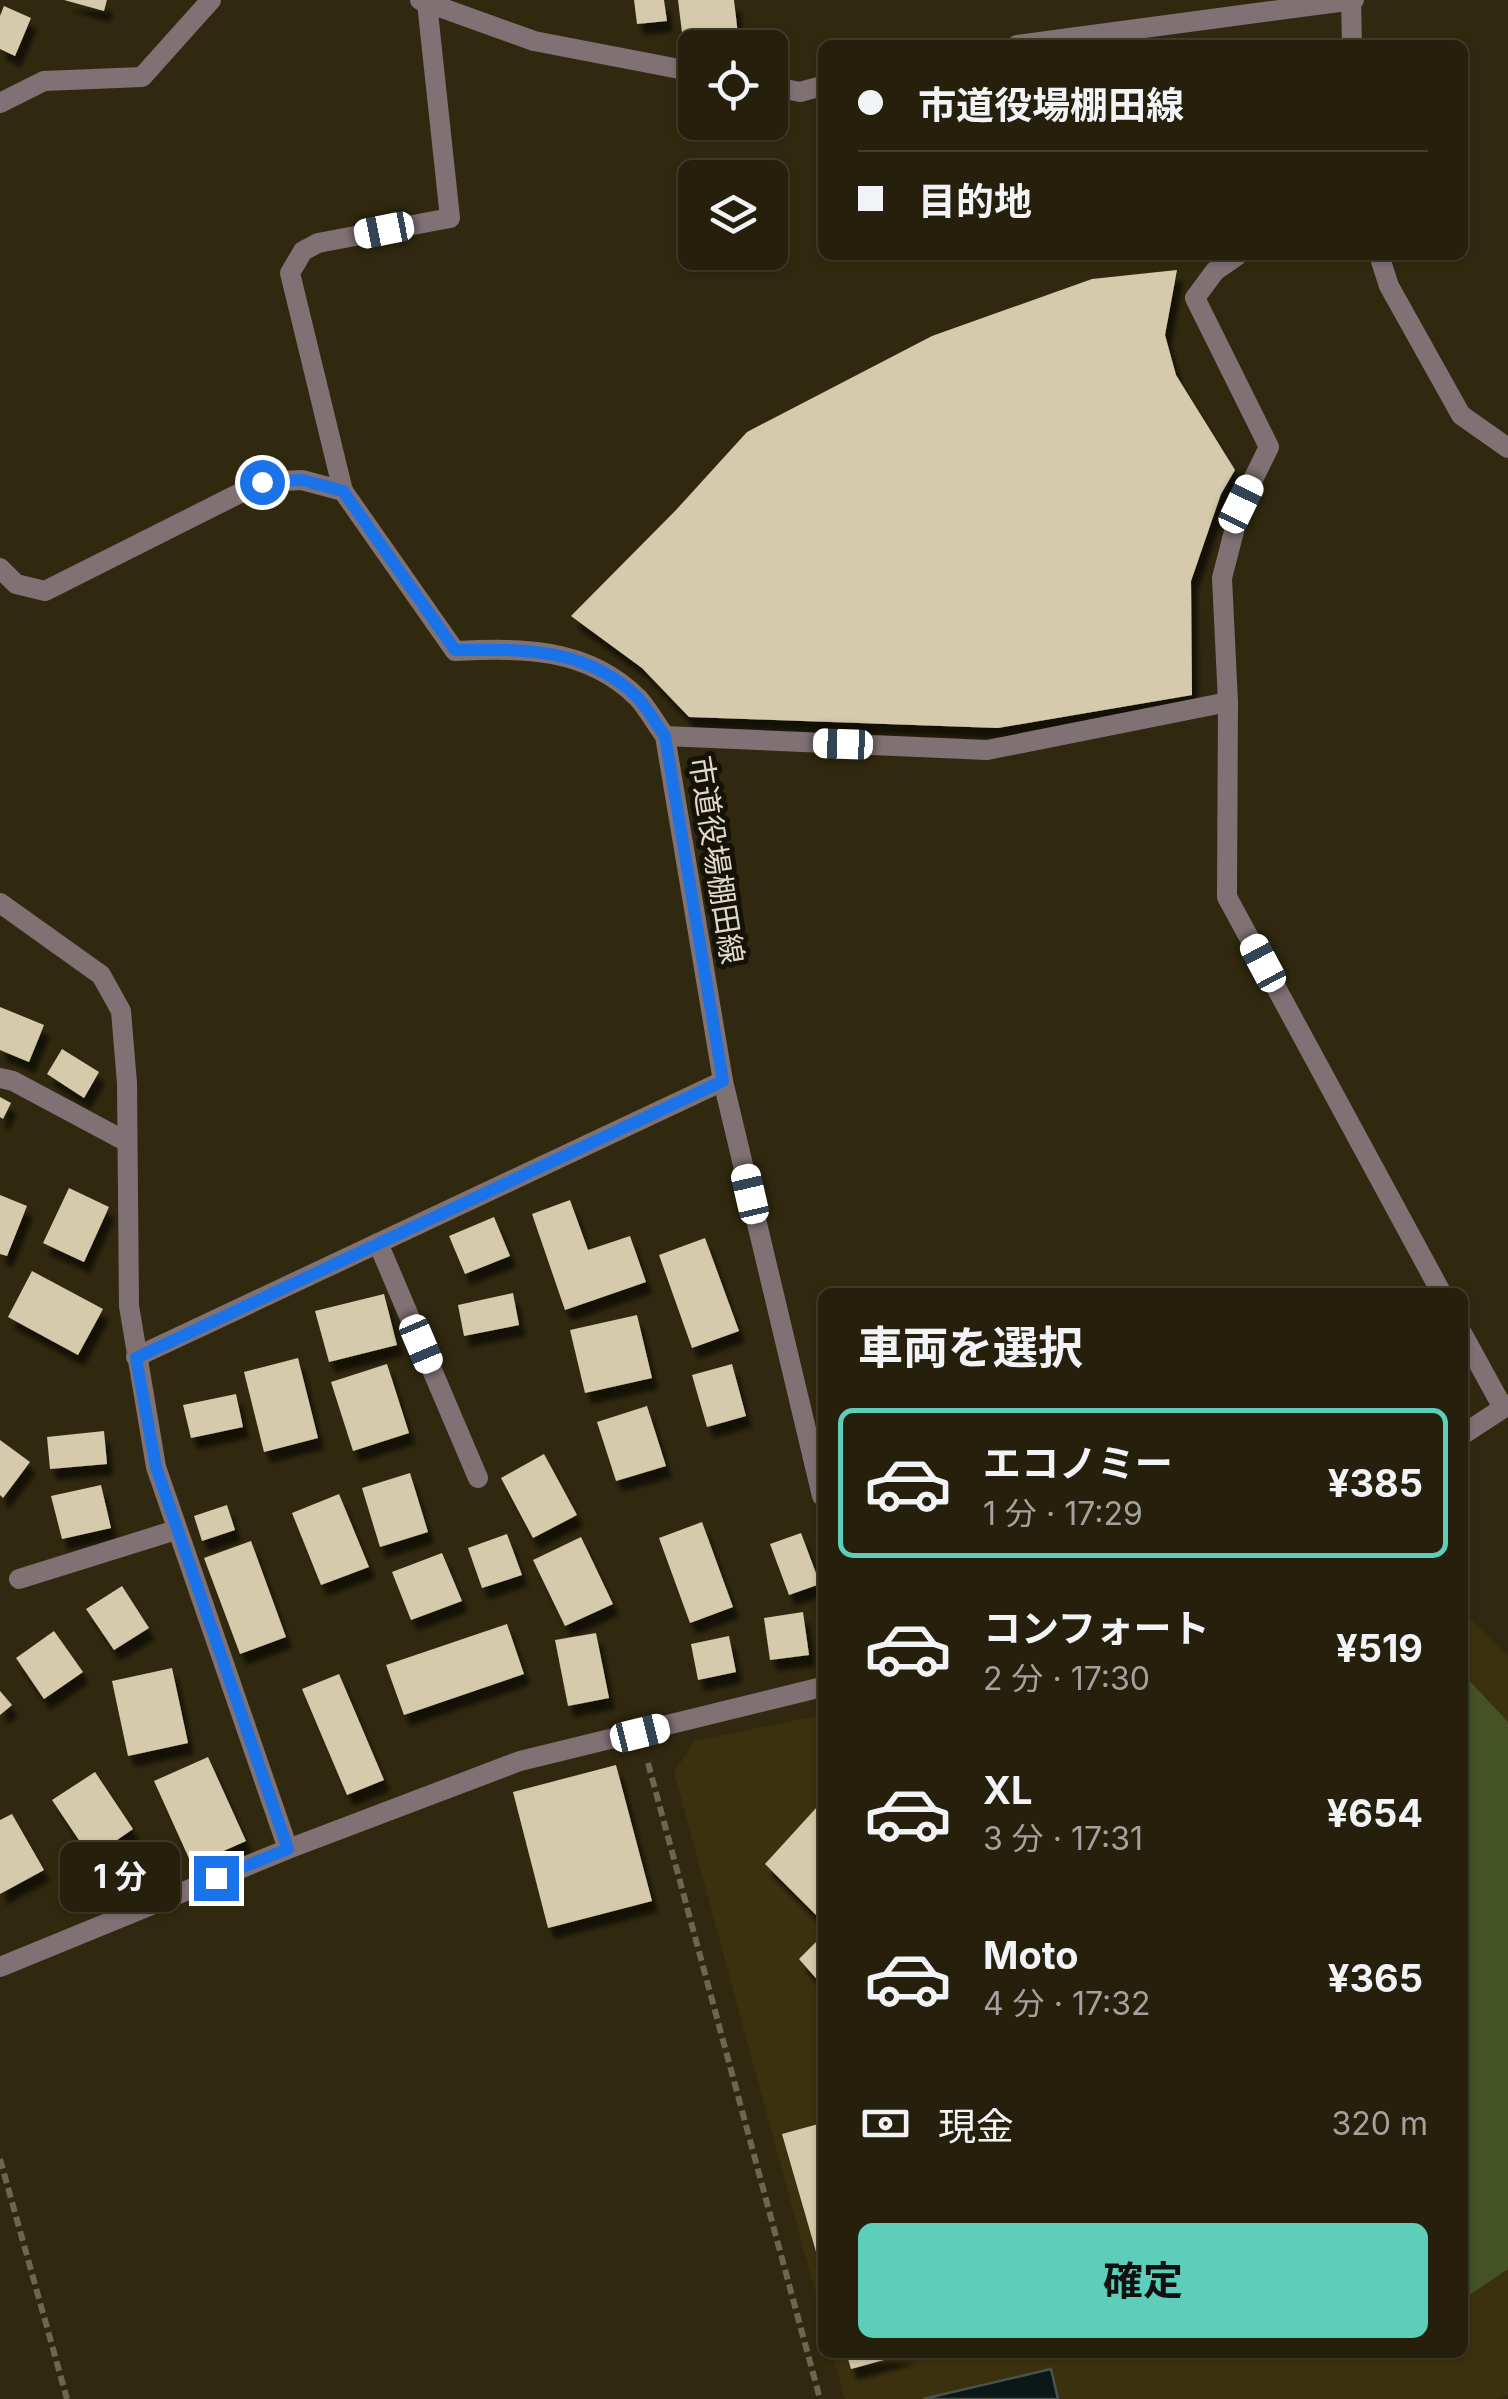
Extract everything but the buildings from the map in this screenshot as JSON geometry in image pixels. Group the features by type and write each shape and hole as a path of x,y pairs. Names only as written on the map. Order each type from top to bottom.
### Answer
{"street":[{"path":"0,105 44,81 142,76 210,0"},
{"path":"1055,40 1352,0 1352,40"},
{"path":"0,568 16,584 45,590 262,482 302,480 343,491 290,273 302,251 318,243 450,218 424,2 534,40 678,69"},
{"path":"788,90 800,92 818,87"},
{"path":"1231,260 1215,272 1195,298 1268,447 1241,504 1222,578 1228,702 1228,897 1439,1288"},
{"path":"1381,260 1389,286 1462,415 1508,448"},
{"name":"市道役場棚田線","path":"343,491 455,650 542,652 592,663 638,698 665,736 723,1081 818,1479"},
{"path":"665,736 987,750 1228,702"},
{"path":"0,903 102,975 121,1011 127,1082 129,1306 156,1467 288,1849"},
{"path":"0,1078 14,1081 127,1142"},
{"path":"136,1358 723,1081"},
{"path":"378,1243 478,1478"},
{"path":"1468,1342 1506,1407 1468,1432"},
{"path":"20,1579 176,1530"},
{"path":"0,1967 288,1849 520,1760 818,1688"}],"path":[{"path":"640,1733 820,2399"},
{"path":"0,2159 67,2399"}],"shaded area":[{"path":"1468,1616 1508,1657 1508,2395 1494,2399 845,2399 833,2358 1468,2358"},
{"path":"818,1716 818,2302 674,1772 695,1741"},
{"path":"1051,2369 1058,2399 923,2399"}],"green space":[{"path":"1468,1679 1508,1722 1508,2269 1468,2296"}],"route":[{"path":"216,1878 288,1849 156,1467 136,1358 723,1081 665,736 638,698 592,663 542,652 455,650 343,491 302,480 262,482"}]}
